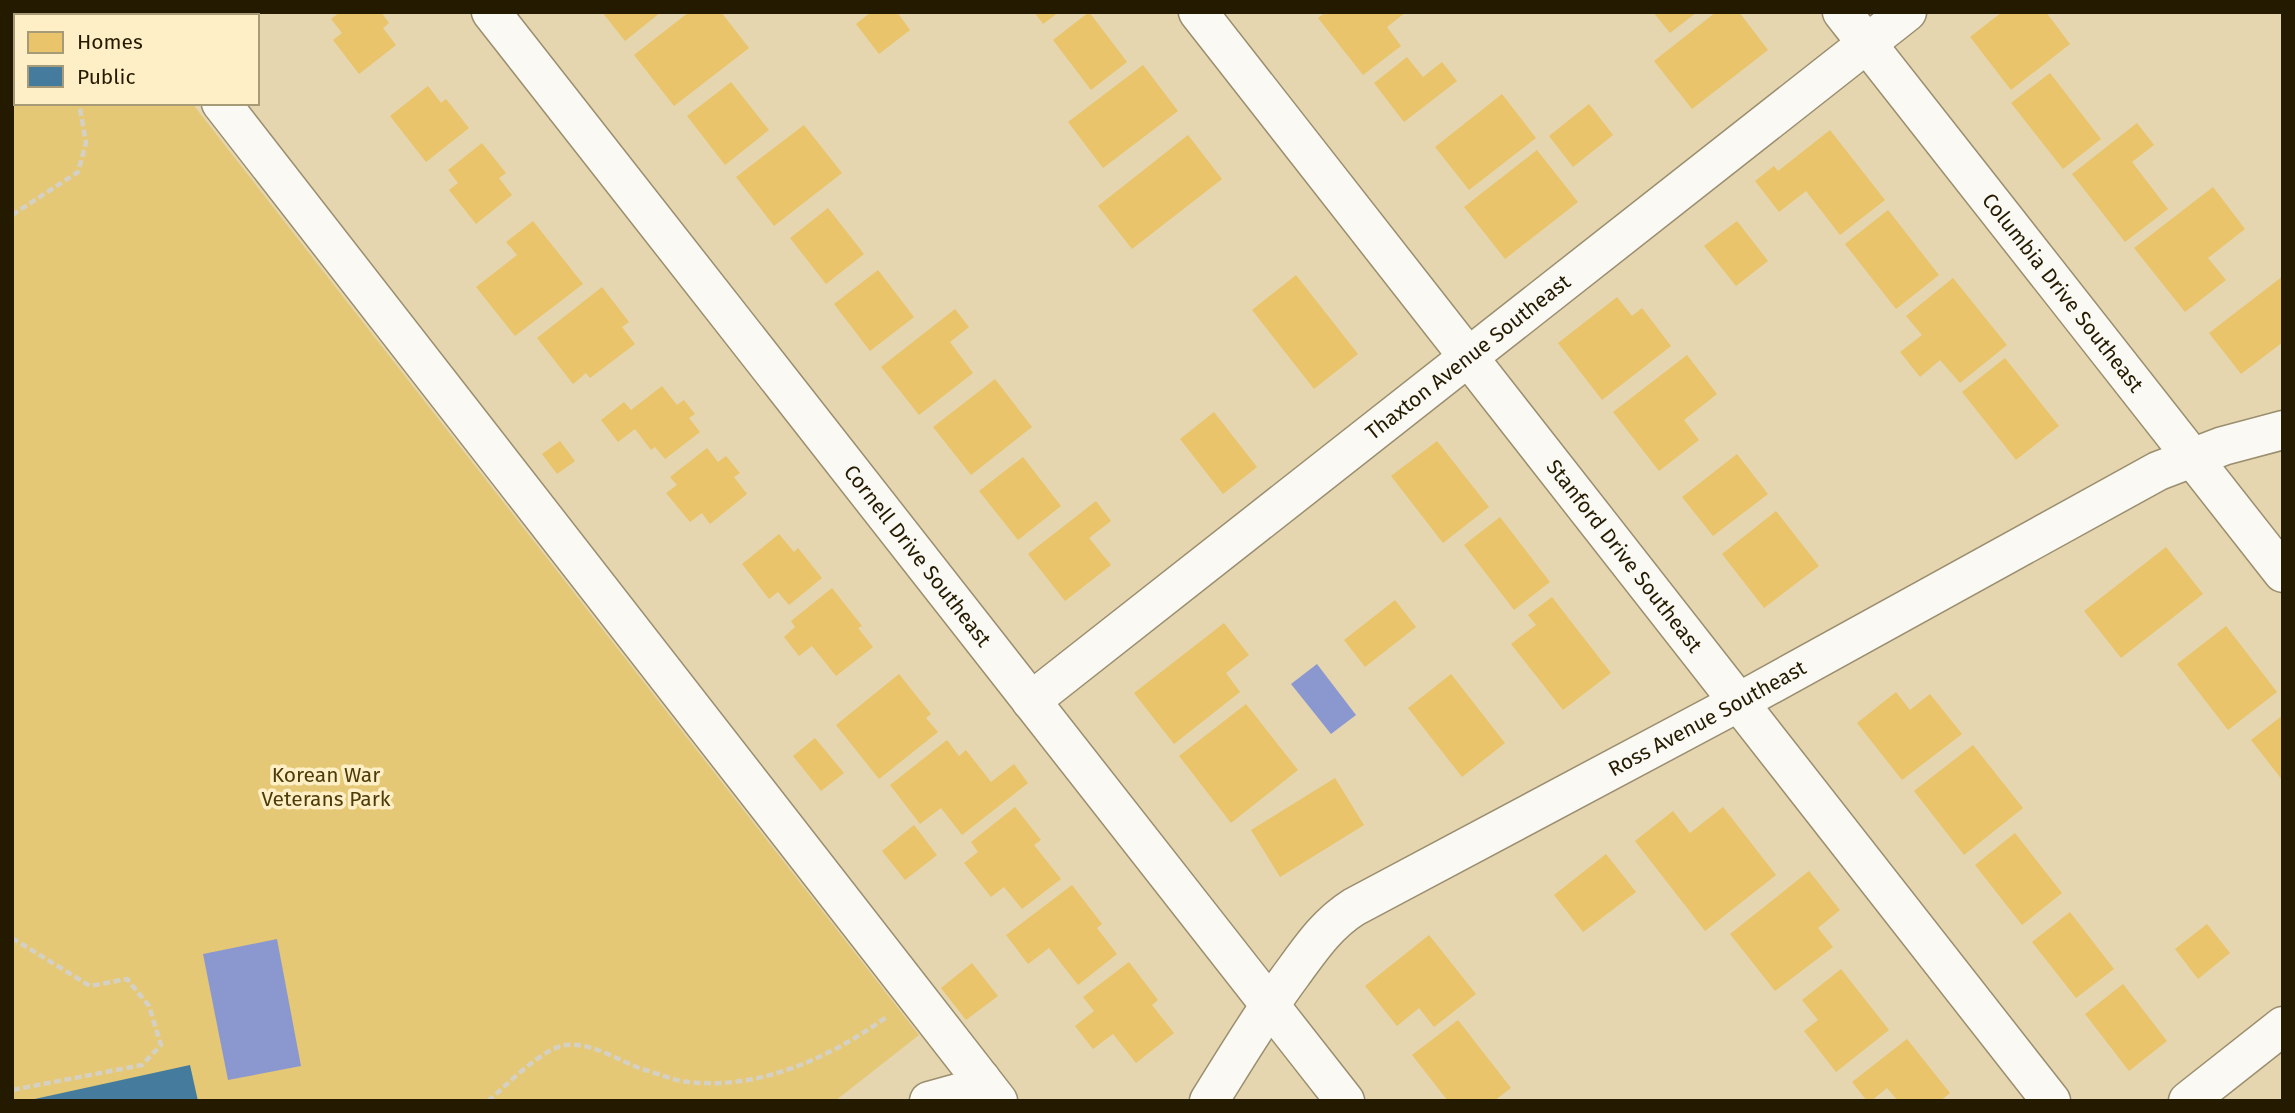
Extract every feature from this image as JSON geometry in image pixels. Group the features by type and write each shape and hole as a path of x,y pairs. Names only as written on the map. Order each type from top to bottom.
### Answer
{"street":[{"name":"Cornell Drive Southeast","path":"491,12 1345,1101"},
{"name":"Stanford Drive Southeast","path":"1198,12 2051,1101"},
{"name":"Columbia Drive Southeast","path":"1842,12 2283,573"},
{"name":"Thaxton Avenue Southeast","path":"1031,701 1907,12"},
{"path":"223,105 990,1090"},
{"name":"Ross Avenue Southeast","path":"1209,1101 1270,1004 1320,935 1354,906 1739,702 2158,471 2223,446 2283,430"},
{"path":"2188,1101 2283,1027"},
{"path":"929,1101 965,1091 990,1090"}],"path":[{"path":"12,215 78,172 86,143 79,105"},
{"path":"12,938 15,944 90,986 127,979 149,1006 161,1045 142,1065 12,1090"},
{"path":"488,1101 542,1056 565,1045 585,1046 634,1066 687,1082 741,1082 794,1068 857,1038 916,996"}],"green space":[{"name":"Korean War Veterans Park","path":"12,12 121,12 122,14 14,14 14,105 194,105 919,1035 835,1101 12,1101"}],"water":[{"path":"1317,664 1356,715 1331,734 1291,684"},
{"path":"277,939 301,1066 228,1080 203,954"}],"building: Homes":[{"path":"340,12 381,12 389,23 383,28 396,45 359,74 333,40 342,33 331,19"},
{"path":"602,12 661,12 625,41"},
{"path":"689,12 721,12 749,48 674,106 634,55"},
{"path":"871,12 897,12 910,30 879,54 856,24"},
{"path":"1034,12 1059,12 1043,24"},
{"path":"1089,12 1127,62 1091,90 1053,40"},
{"path":"1326,12 1406,12 1387,27 1401,46 1363,75 1318,18"},
{"path":"1653,12 1697,12 1670,33"},
{"path":"1716,12 1739,12 1768,50 1692,109 1654,61"},
{"path":"2002,12 2046,12 2070,44 2011,90 1970,37"},
{"path":"1407,57 1423,77 1442,62 1457,81 1404,122 1374,83"},
{"path":"1143,65 1178,111 1103,168 1068,122"},
{"path":"2050,73 2101,139 2063,169 2011,103"},
{"path":"731,82 769,130 725,165 687,116"},
{"path":"428,86 441,103 446,99 469,128 426,162 390,116"},
{"path":"1502,94 1536,138 1469,190 1435,147"},
{"path":"1589,104 1613,135 1573,167 1549,136"},
{"path":"2137,123 2154,145 2132,162 2168,209 2125,242 2072,174"},
{"path":"804,125 842,173 774,226 736,177"},
{"path":"1830,130 1885,200 1840,235 1806,191 1779,212 1755,181 1774,166 1778,171"},
{"path":"1188,135 1222,179 1132,249 1098,206"},
{"path":"482,143 506,173 499,178 512,195 476,224 449,190 458,183 448,170"},
{"path":"1537,150 1578,202 1505,259 1464,207"},
{"path":"2213,187 2245,229 2208,258 2226,280 2185,312 2134,248"},
{"path":"828,208 864,254 826,284 790,238"},
{"path":"1888,210 1939,275 1896,309 1845,244"},
{"path":"533,221 583,284 515,336 476,287 517,255 506,242"},
{"path":"1737,221 1768,261 1736,286 1704,246"},
{"path":"878,270 914,317 870,351 834,304"},
{"path":"1296,275 1358,354 1314,389 1252,310"},
{"path":"2283,276 2283,342 2241,374 2209,333"},
{"path":"1953,278 2007,345 1960,383 1940,360 1920,377 1900,352 1922,335 1906,316"},
{"path":"602,287 629,322 622,327 635,344 590,378 586,373 573,384 537,338"},
{"path":"1617,297 1632,316 1642,308 1671,346 1602,400 1558,343"},
{"path":"955,309 969,327 950,342 973,373 919,415 881,367"},
{"path":"1687,355 1717,394 1684,420 1699,440 1659,471 1613,412"},
{"path":"2005,358 2059,426 2016,460 1962,392"},
{"path":"995,379 1032,427 971,475 933,427"},
{"path":"662,386 677,405 684,400 695,414 689,418 700,432 665,459 655,447 651,450 635,429 618,442 601,420 624,402 631,410"},
{"path":"1214,412 1257,467 1223,494 1180,439"},
{"path":"560,441 575,461 557,474 542,454"},
{"path":"1437,441 1489,507 1443,543 1391,476"},
{"path":"707,448 718,462 726,456 740,473 734,477 747,494 710,524 702,513 690,522 666,493 677,485 670,477"},
{"path":"1737,454 1768,494 1713,536 1682,497"},
{"path":"1023,457 1061,506 1018,540 979,491"},
{"path":"1096,501 1111,521 1089,538 1111,565 1065,601 1028,554"},
{"path":"1776,511 1819,566 1764,608 1722,554"},
{"path":"1500,517 1550,582 1514,610 1464,545"},
{"path":"779,534 794,552 798,548 822,578 789,605 778,592 769,599 742,564"},
{"path":"2166,547 2203,594 2121,658 2084,611"},
{"path":"832,588 862,626 858,628 873,647 836,676 812,646 799,656 784,637 795,627 791,621"},
{"path":"1552,597 1611,673 1563,710 1511,644 1536,625 1528,615"},
{"path":"1395,600 1416,627 1365,667 1344,640"},
{"path":"1224,623 1249,655 1226,673 1240,692 1174,744 1134,693"},
{"path":"2226,626 2277,692 2228,730 2177,664"},
{"path":"899,674 931,714 926,718 938,732 879,779 836,725"},
{"path":"1451,674 1505,743 1462,777 1408,708"},
{"path":"1896,692 1910,710 1930,694 1962,734 1902,780 1857,723"},
{"path":"1246,704 1298,770 1231,823 1179,756"},
{"path":"2283,715 2283,781 2251,740"},
{"path":"815,738 844,773 821,791 793,756"},
{"path":"947,740 959,756 966,750 991,782 1014,764 1028,783 962,835 941,808 920,824 890,785"},
{"path":"1973,745 2023,808 1964,855 1914,791"},
{"path":"1335,778 1364,825 1280,877 1251,830"},
{"path":"1015,807 1041,840 1034,845 1061,879 1022,909 1004,887 991,897 964,863 978,852 971,842"},
{"path":"1723,807 1776,875 1705,931 1635,841 1673,811 1690,833"},
{"path":"914,825 937,855 905,880 882,851"},
{"path":"2015,833 2062,893 2022,925 1975,865"},
{"path":"1606,854 1636,892 1583,932 1554,895"},
{"path":"1809,871 1840,910 1818,928 1833,947 1775,991 1730,934"},
{"path":"1072,885 1102,924 1097,928 1117,954 1078,985 1049,948 1028,964 1006,935"},
{"path":"2070,912 2114,969 2076,998 2032,942"},
{"path":"2207,924 2230,953 2198,979 2175,949"},
{"path":"1429,935 1476,994 1434,1027 1419,1008 1397,1026 1365,986"},
{"path":"1129,962 1158,1000 1152,1005 1174,1033 1136,1063 1113,1034 1093,1049 1075,1026 1094,1011 1083,997"},
{"path":"972,963 998,996 966,1020 941,988"},
{"path":"1841,969 1889,1030 1836,1072 1804,1031 1818,1020 1802,1000"},
{"path":"2123,984 2167,1041 2129,1071 2085,1014"},
{"path":"1458,1020 1511,1088 1494,1101 1448,1101 1412,1055"},
{"path":"1907,1039 1950,1093 1940,1101 1898,1101 1887,1088 1871,1101 1867,1101 1852,1082"}],"building: Public":[{"path":"190,1065 198,1101 30,1101 30,1100"}]}
